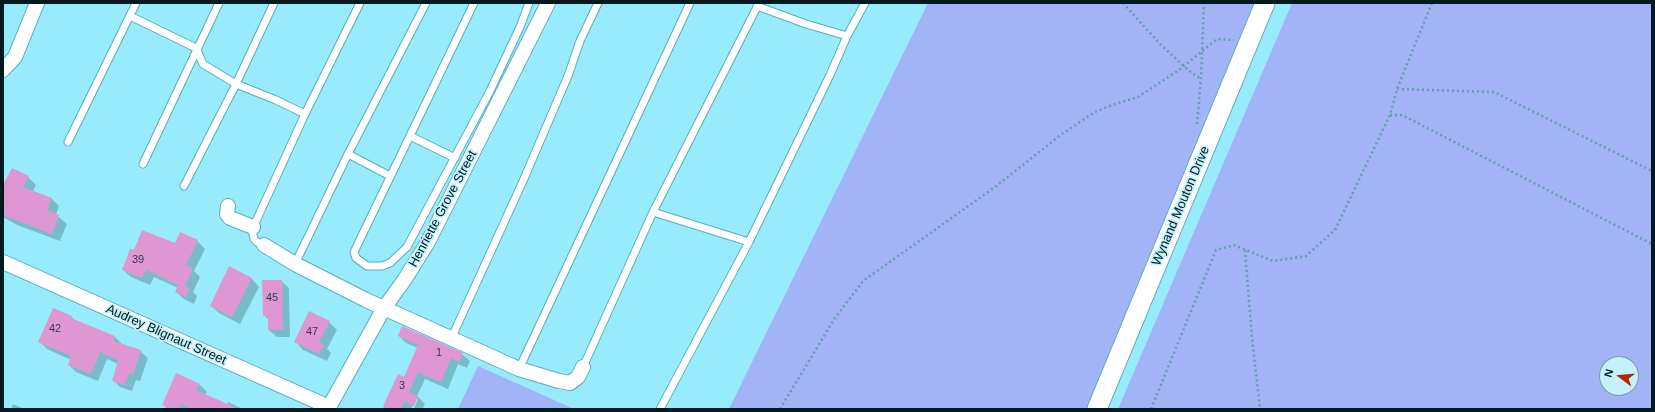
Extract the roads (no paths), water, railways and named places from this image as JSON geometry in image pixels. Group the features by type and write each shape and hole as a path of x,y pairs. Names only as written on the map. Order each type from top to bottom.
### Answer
{"street":[{"path":"3,70 15,57 37,3"},
{"name":"Henriette Grove Street","path":"328,408 384,308 405,279 428,242 548,3"},
{"name":"Wynand Mouton Drive","path":"1097,409 1266,3"},
{"path":"228,206 227,214 230,218 253,227"},
{"path":"264,245 295,264 384,308 519,369 559,382 570,383 578,377 583,367"},
{"name":"Audrey Blignaut Street","path":"3,262 328,408"}],"lane":[{"path":"68,142 136,3"},
{"path":"143,164 196,48 219,3"},
{"path":"184,186 236,84 274,3"},
{"path":"264,245 254,239 252,232 253,227 305,114 360,3"},
{"path":"295,264 348,154 426,3"},
{"path":"474,3 354,252 356,258 361,262 374,267 382,266 390,263 406,247 455,158 517,34 529,3"},
{"path":"451,339 524,181 568,76 580,41 598,3"},
{"path":"519,369 690,3"},
{"path":"660,409 749,242 847,36 865,3"},
{"path":"583,367 653,212 758,5 806,24 847,36"},
{"path":"130,16 196,48 203,64 236,84 276,100 305,114"},
{"path":"410,136 455,158"},
{"path":"348,154 390,176"},
{"path":"653,212 749,242"}]}
